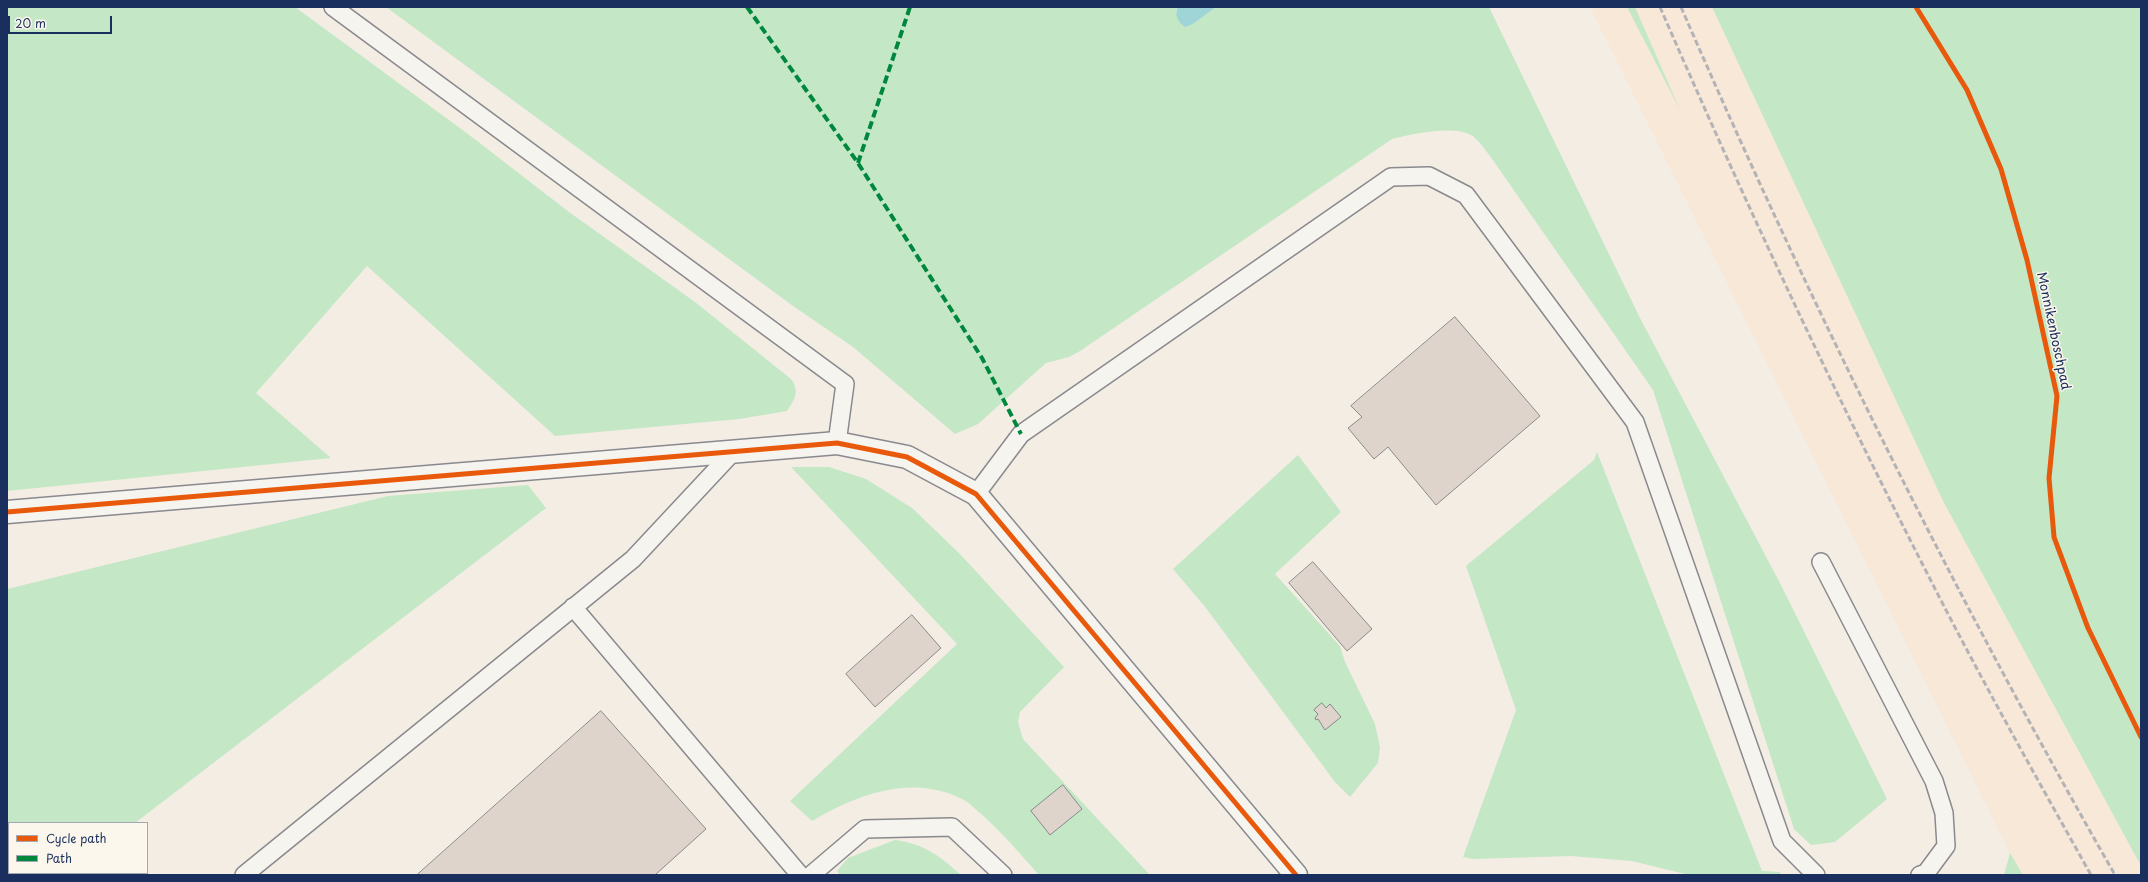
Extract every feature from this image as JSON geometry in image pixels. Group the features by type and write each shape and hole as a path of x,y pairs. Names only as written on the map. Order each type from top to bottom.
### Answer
{"street":[{"path":"7,512 837,443 907,457 976,494 1296,875"}],"lane":[{"path":"333,7 845,384 837,443"},
{"path":"976,494 1021,434 1391,177 1429,176 1466,194 1635,422 1782,841 1816,875"},
{"path":"244,875 633,559 732,452"},
{"path":"1821,562 1934,781 1944,813 1946,846 1926,873 1920,875"},
{"path":"573,607 800,875"},
{"path":"811,875 865,828 952,827 1003,875"}],"shaded area":[{"path":"1590,7 1628,7 1675,100 1635,7 1712,7 1943,501 2141,866 2141,875 2023,875 2010,853"}],"green space":[{"path":"7,7 295,7 468,134 569,212 695,302 791,379 794,383 796,391 792,403 787,411 739,419 555,436 367,266 256,393 331,458 7,491"},
{"path":"386,7 1178,7 1176,12 1193,24 1216,7 1489,7 1640,318 1781,585 1887,799 1835,842 1811,845 1794,829 1653,390 1490,156 1479,142 1471,135 1454,131 1432,131 1392,139 1080,351 1069,357 1046,363 978,424 955,434 853,347 793,306"},
{"path":"1627,7 1635,7 1680,110"},
{"path":"1712,7 2141,7 2141,866 1943,501"},
{"path":"1597,452 1762,871 1780,872 1781,875 1689,875 1632,861 1571,856 1473,859 1463,857 1516,710 1466,566 1594,460"},
{"path":"1298,455 1341,512 1275,574 1340,646 1345,662 1375,724 1380,747 1378,763 1350,797 1335,782 1206,608 1173,569"},
{"path":"791,467 829,467 866,479 912,508 960,554 1064,667 1020,712 1018,722 1023,739 1150,875 1039,875 988,820 964,800 945,792 925,788 886,790 867,795 829,811 812,821 790,801 957,644"},
{"path":"528,485 546,508 136,822 8,822 8,874 68,874 7,875 7,589 388,496"},
{"path":"895,840 914,844 931,852 961,875 840,875 837,871 848,858"},
{"path":"2010,853 2023,875 2004,875"}],"water":[{"path":"1178,7 1216,7 1193,24 1185,27 1177,18 1176,13"}],"building":[{"path":"1455,317 1540,416 1436,505 1388,447 1374,459 1348,428 1362,417 1351,406"},
{"path":"1313,562 1372,629 1347,651 1289,583"},
{"path":"912,615 941,648 875,707 846,674"},
{"path":"1322,703 1326,708 1330,704 1341,717 1325,730 1318,719 1316,720 1315,718 1318,714 1314,710"},
{"path":"601,711 706,829 655,875 417,875"},
{"path":"1063,785 1082,809 1050,835 1031,811"}],"railway":[{"path":"1660,7 1723,150 1788,291 1856,432 1966,648 2091,875"},
{"path":"1681,7 1781,228 1886,447 1997,663 2115,875"}],"marked path":[{"path":"747,7 858,163 982,358 1021,434"},
{"path":"858,163 910,7"}],"cycle path":[{"name":"Monnikenboschpad","path":"1916,7 1967,90 2001,169 2027,260 2057,396 2049,478 2054,537 2088,628 2141,737"},
{"path":"7,512 837,443 907,457 976,494 1296,875"}]}
